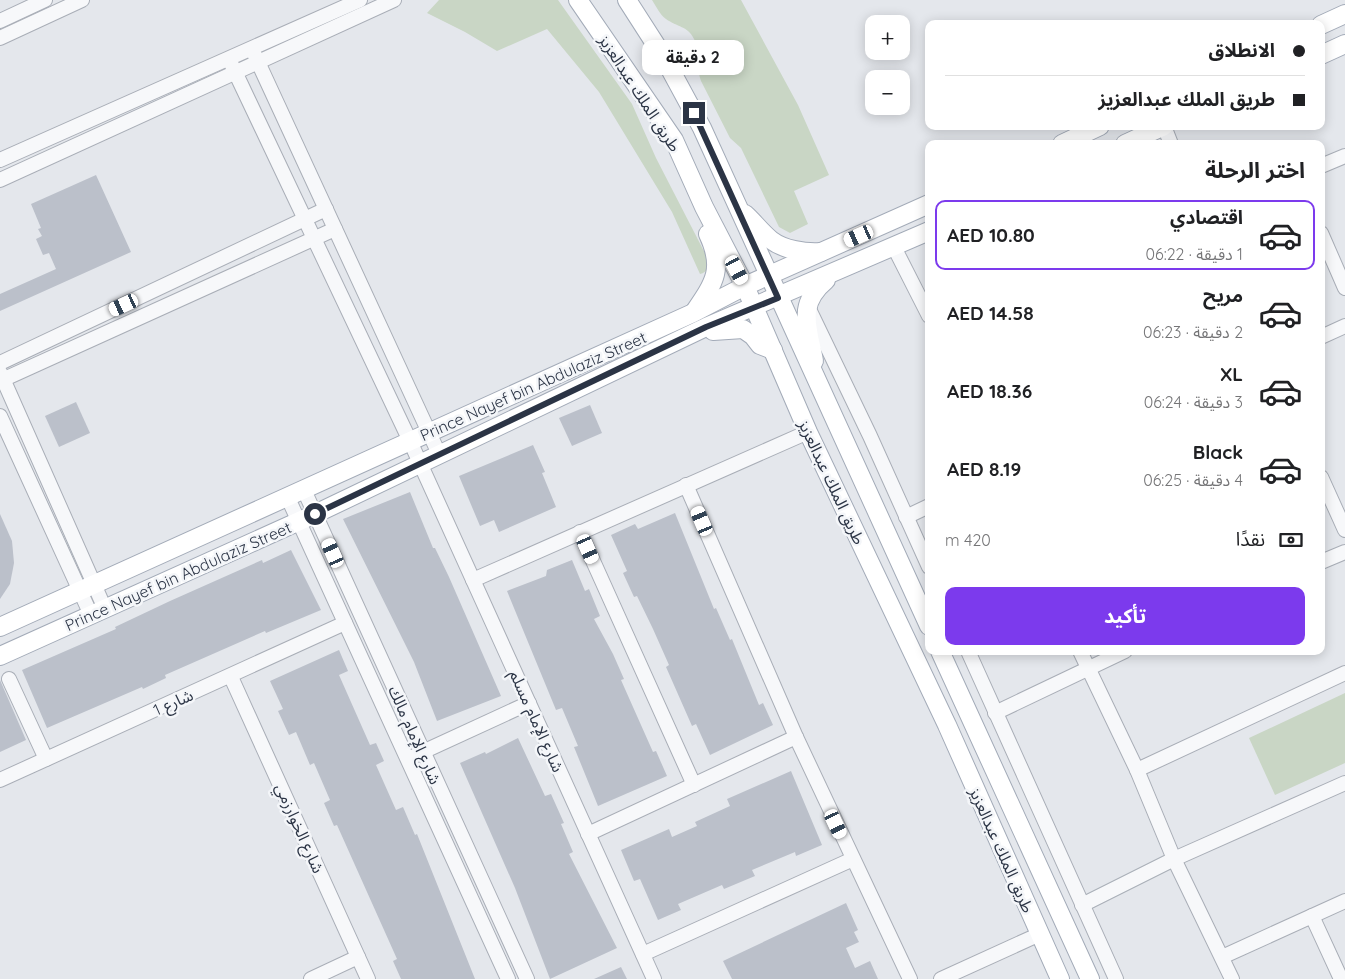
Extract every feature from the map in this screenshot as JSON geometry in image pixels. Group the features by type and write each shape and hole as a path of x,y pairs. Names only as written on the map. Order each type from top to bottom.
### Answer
{"main road":[{"name":"طريق الملك عبدالعزيز","path":"578,0 674,140 704,207 755,307 808,432 947,726 1060,979"},
{"name":"طريق الملك عبدالعزيز","path":"627,0 663,56 697,120 925,617"},
{"path":"1325,23 1345,14"},
{"path":"1325,53 1345,44"},
{"path":"1070,140 1092,130"},
{"path":"1134,140 1155,130"},
{"name":"Prince Nayef bin Abdulaziz Street","path":"0,627 288,498 429,432 694,313 745,286 925,206"},
{"path":"694,313 714,282 716,273 715,250 704,226 704,207"},
{"path":"739,210 759,226 771,240 800,251 824,252"},
{"name":"Prince Nayef bin Abdulaziz Street","path":"0,656 315,514 706,327 778,298 925,234"},
{"path":"819,386 807,322 807,305 815,289 836,272"},
{"path":"706,327 716,332 730,328 743,329 753,336 760,345 774,350"},
{"name":"طريق الملك عبدالعزيز","path":"942,655 1090,979"}],"street":[{"path":"0,21 45,0"},
{"path":"0,38 82,0"},
{"path":"0,160 360,0"},
{"path":"0,180 394,0"},
{"path":"252,49 439,454"},
{"name":"شارع الإمام مسلم","path":"229,59 410,441 654,979"},
{"path":"1325,164 1345,156"},
{"path":"0,363 326,210"},
{"path":"98,612 1,378 335,229"},
{"path":"1325,242 1345,288"},
{"path":"894,246 925,308"},
{"path":"807,305 870,436 925,558"},
{"path":"1325,335 1345,326"},
{"path":"0,416 87,587"},
{"path":"473,580 808,432"},
{"path":"686,486 796,737 910,979"},
{"path":"1325,486 1345,530"},
{"name":"شارع الإمام مالك","path":"304,490 526,979"},
{"name":"شارع الإمام مالك","path":"288,498 508,979"},
{"path":"906,517 925,508"},
{"path":"580,532 694,785"},
{"path":"1325,560 1345,552"},
{"name":"شارع 1","path":"0,780 345,623"},
{"path":"970,655 1116,979"},
{"path":"1082,655 1137,770 1174,859 1232,979"},
{"path":"995,713 1116,655"},
{"path":"1137,770 1345,673"},
{"name":"شارع الخوارزمي","path":"231,676 368,979"},
{"path":"9,679 46,759"},
{"path":"407,759 529,703"},
{"path":"588,834 796,737"},
{"path":"1082,905 1174,859 1345,783"},
{"path":"643,954 853,859"},
{"path":"1222,958 1345,901"},
{"path":"1312,916 1341,979"},
{"path":"941,979 1040,934"},
{"path":"311,979 358,957"}],"green space":[{"path":"439,0 558,0 632,104 656,158 709,261 706,271 700,274 672,212 599,92 547,29 497,51 427,13"},
{"path":"652,0 741,0 798,105 829,175 794,191 808,224 790,233 779,227 741,148 730,138 701,81 697,45 692,35 664,17"},
{"path":"1345,693 1345,763 1275,795 1249,738"}],"building":[{"path":"96,175 131,252 0,311 0,294 56,269 49,253 43,255 36,239 42,236 38,229 41,228 31,204"},
{"path":"76,402 90,433 59,447 45,416"},
{"path":"590,405 602,433 572,446 559,418"},
{"path":"533,445 545,472 542,473 556,507 499,532 494,520 480,526 459,476"},
{"path":"410,492 433,548 435,548 449,577 501,696 437,721 414,662 343,519"},
{"path":"675,513 714,609 716,608 730,640 732,639 759,705 763,703 773,725 710,755 696,724 692,726 666,667 669,665 653,629 637,596 634,597 623,573 627,571 611,535 635,524 638,529"},
{"path":"0,514 12,541 14,563 10,584 0,599"},
{"path":"291,550 321,610 266,633 265,631 165,675 166,678 143,689 142,687 47,728 22,670 116,629 115,627 170,601 262,560 263,563"},
{"path":"572,560 585,591 589,589 600,616 594,619 613,654 624,679 621,680 653,752 656,751 667,776 598,806 574,747 578,746 562,708 556,710 507,591 546,576 547,570"},
{"path":"339,650 348,671 339,675 370,745 376,743 384,761 376,765 396,810 403,807 415,835 417,834 475,979 401,979 393,961 397,959 337,825 334,826 324,803 330,800 314,763 310,765 296,732 289,735 278,711 283,709 270,681"},
{"path":"0,680 26,740 0,752"},
{"path":"518,738 545,796 551,794 564,823 561,824 573,852 569,854 617,948 550,979 515,888 460,763 485,752 486,754"},
{"path":"791,771 822,845 796,856 795,852 752,870 755,876 724,889 722,885 678,904 681,910 658,920 640,879 634,881 621,850 669,829 672,837 697,826 695,822 730,806 727,799"},
{"path":"846,903 858,930 854,932 859,942 846,948 855,968 870,961 878,979 732,979 723,961"},
{"path":"621,967 627,979 594,979"}],"route":[{"path":"315,514 706,327 778,298 694,113"}]}
